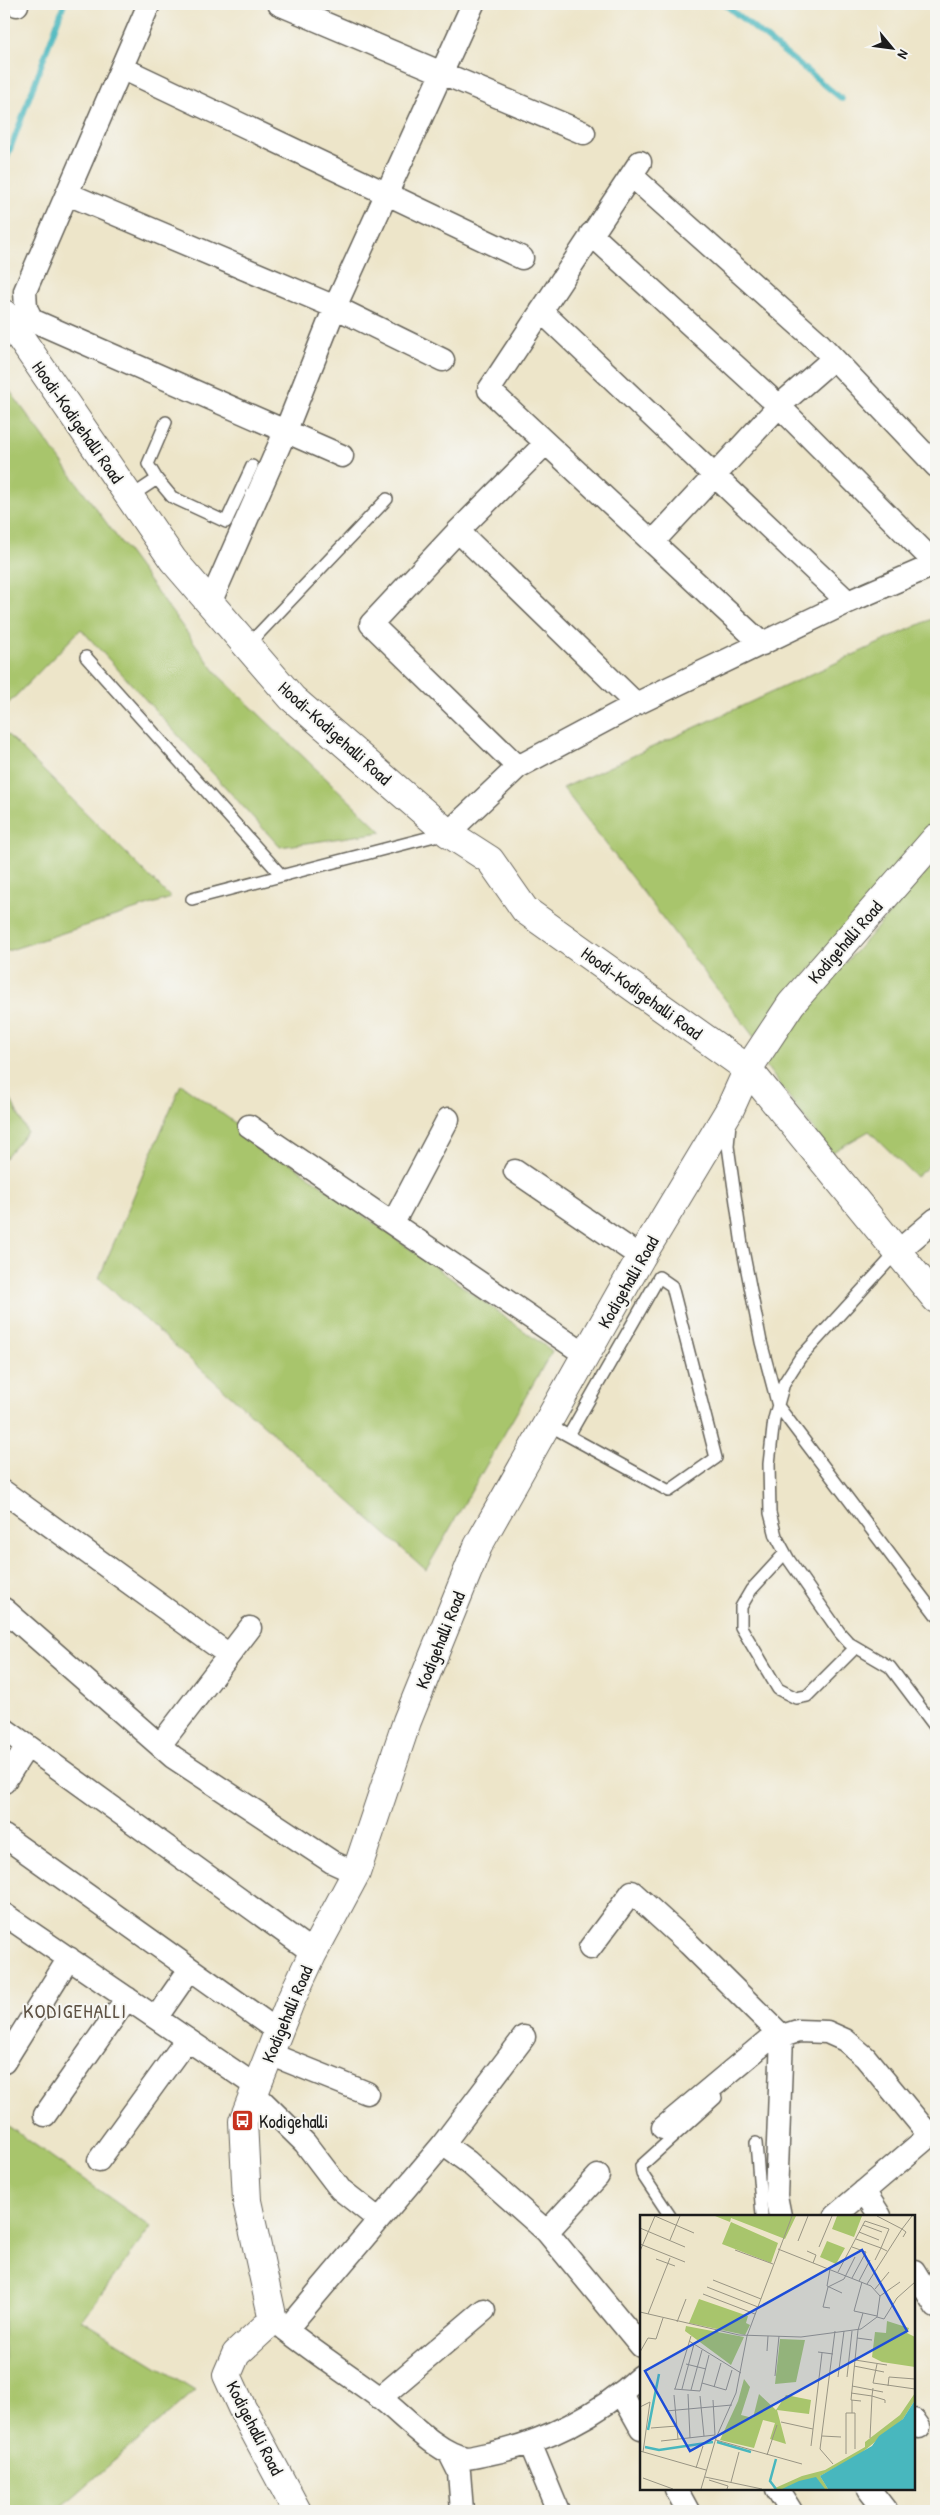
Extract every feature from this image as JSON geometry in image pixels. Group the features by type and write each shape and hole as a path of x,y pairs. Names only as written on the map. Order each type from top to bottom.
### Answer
{"street":[{"path":"149,4 25,291 26,308 32,320 342,456"},
{"path":"210,602 286,430 335,307 443,74 473,4"},
{"path":"286,5 443,74 584,132"},
{"path":"122,68 522,258"},
{"path":"762,644 489,390 636,169 818,342 936,466"},
{"path":"68,194 335,307 443,360"},
{"path":"448,833 518,767 636,704 848,602 936,564 779,406 591,234"},
{"path":"541,310 848,602"},
{"name":"Hoodi-Kodigehalli Road","path":"4,314 143,494 174,560 292,698 448,833 490,860 526,910 748,1069 896,1253 936,1299"},
{"path":"653,542 779,406 834,359"},
{"path":"518,767 371,624 458,531 546,442"},
{"path":"458,531 636,704"},
{"name":"Kodigehalli Road","path":"297,2511 242,2408 227,2375 236,2354 280,2325 247,2201 243,2121 312,1955 356,1873 407,1721 478,1546 558,1430 586,1355 640,1280 730,1109 748,1069 791,1004 936,838"},
{"path":"393,1223 448,1119"},
{"path":"249,1126 586,1355"},
{"path":"515,1171 640,1280"},
{"path":"896,1253 936,1219"},
{"path":"4,1492 229,1655"},
{"path":"4,1610 174,1757 332,1862 356,1873"},
{"path":"160,1745 250,1628"},
{"path":"4,1729 304,1946 312,1955"},
{"path":"4,1782 27,1746"},
{"path":"4,1836 190,1969 274,2043 367,2093"},
{"path":"590,1948 632,1892 690,1944 782,2036 776,2196 770,2215"},
{"path":"4,1915 187,2039 255,2090 305,2143 340,2188 378,2219"},
{"path":"4,2062 69,1958"},
{"path":"156,2018 190,1969"},
{"path":"45,2114 127,1998"},
{"path":"662,2128 767,2041 798,2031 827,2032 845,2040 865,2057 932,2141 864,2190 836,2215"},
{"path":"524,2037 443,2144 378,2219 280,2325 315,2353 380,2398 449,2452 466,2458 520,2448 575,2422 622,2394 640,2377"},
{"path":"100,2160 187,2039"},
{"path":"443,2144 468,2162 548,2232 640,2345"},
{"path":"548,2232 598,2176"},
{"path":"864,2190 879,2215"},
{"path":"915,2273 936,2307"},
{"path":"380,2398 484,2310"},
{"path":"622,2394 640,2426"},
{"path":"530,2443 558,2511"},
{"path":"449,2452 459,2472 462,2511"},
{"path":"677,2490 688,2511"},
{"path":"778,2490 791,2511"},
{"path":"870,2490 886,2511"}],"lane":[{"path":"166,422 148,464 157,479 172,497 226,522 252,466"},
{"path":"143,494 157,479"},
{"path":"247,646 387,499"},
{"path":"86,657 282,876"},
{"path":"192,899 448,833"},
{"path":"730,1109 728,1146 742,1244 760,1342 778,1406 936,1615"},
{"path":"896,1253 800,1358 784,1383 774,1419 769,1464 770,1513 776,1536 785,1553 840,1633 856,1647 890,1667 936,1728"},
{"path":"659,1277 672,1286 716,1458 669,1491 558,1430 640,1280 659,1277"},
{"path":"785,1553 751,1590 741,1607 741,1627 778,1689 796,1698 807,1696 856,1647"},
{"path":"669,2215 642,2174 641,2166 716,2098"},
{"path":"756,2143 770,2215"}],"green space":[{"path":"4,383 218,675 382,832 280,847 81,629 4,708"},
{"path":"936,617 936,819 754,1037 563,788"},
{"path":"4,731 171,898 4,952"},
{"path":"936,862 936,1160 916,1177 869,1131 831,1153 760,1058"},
{"path":"181,1084 552,1351 426,1570 99,1278"},
{"path":"4,1086 27,1132 4,1159"},
{"path":"4,2123 151,2227 82,2320 195,2390 57,2511 4,2511"}],"waterway":[{"path":"4,166 64,4"},
{"path":"724,4 842,99"}],"place":[{"name":"Kodigehalli","path":"243,2121"}],"district":[{"name":"KODIGEHALLI","path":"75,2010"}]}
